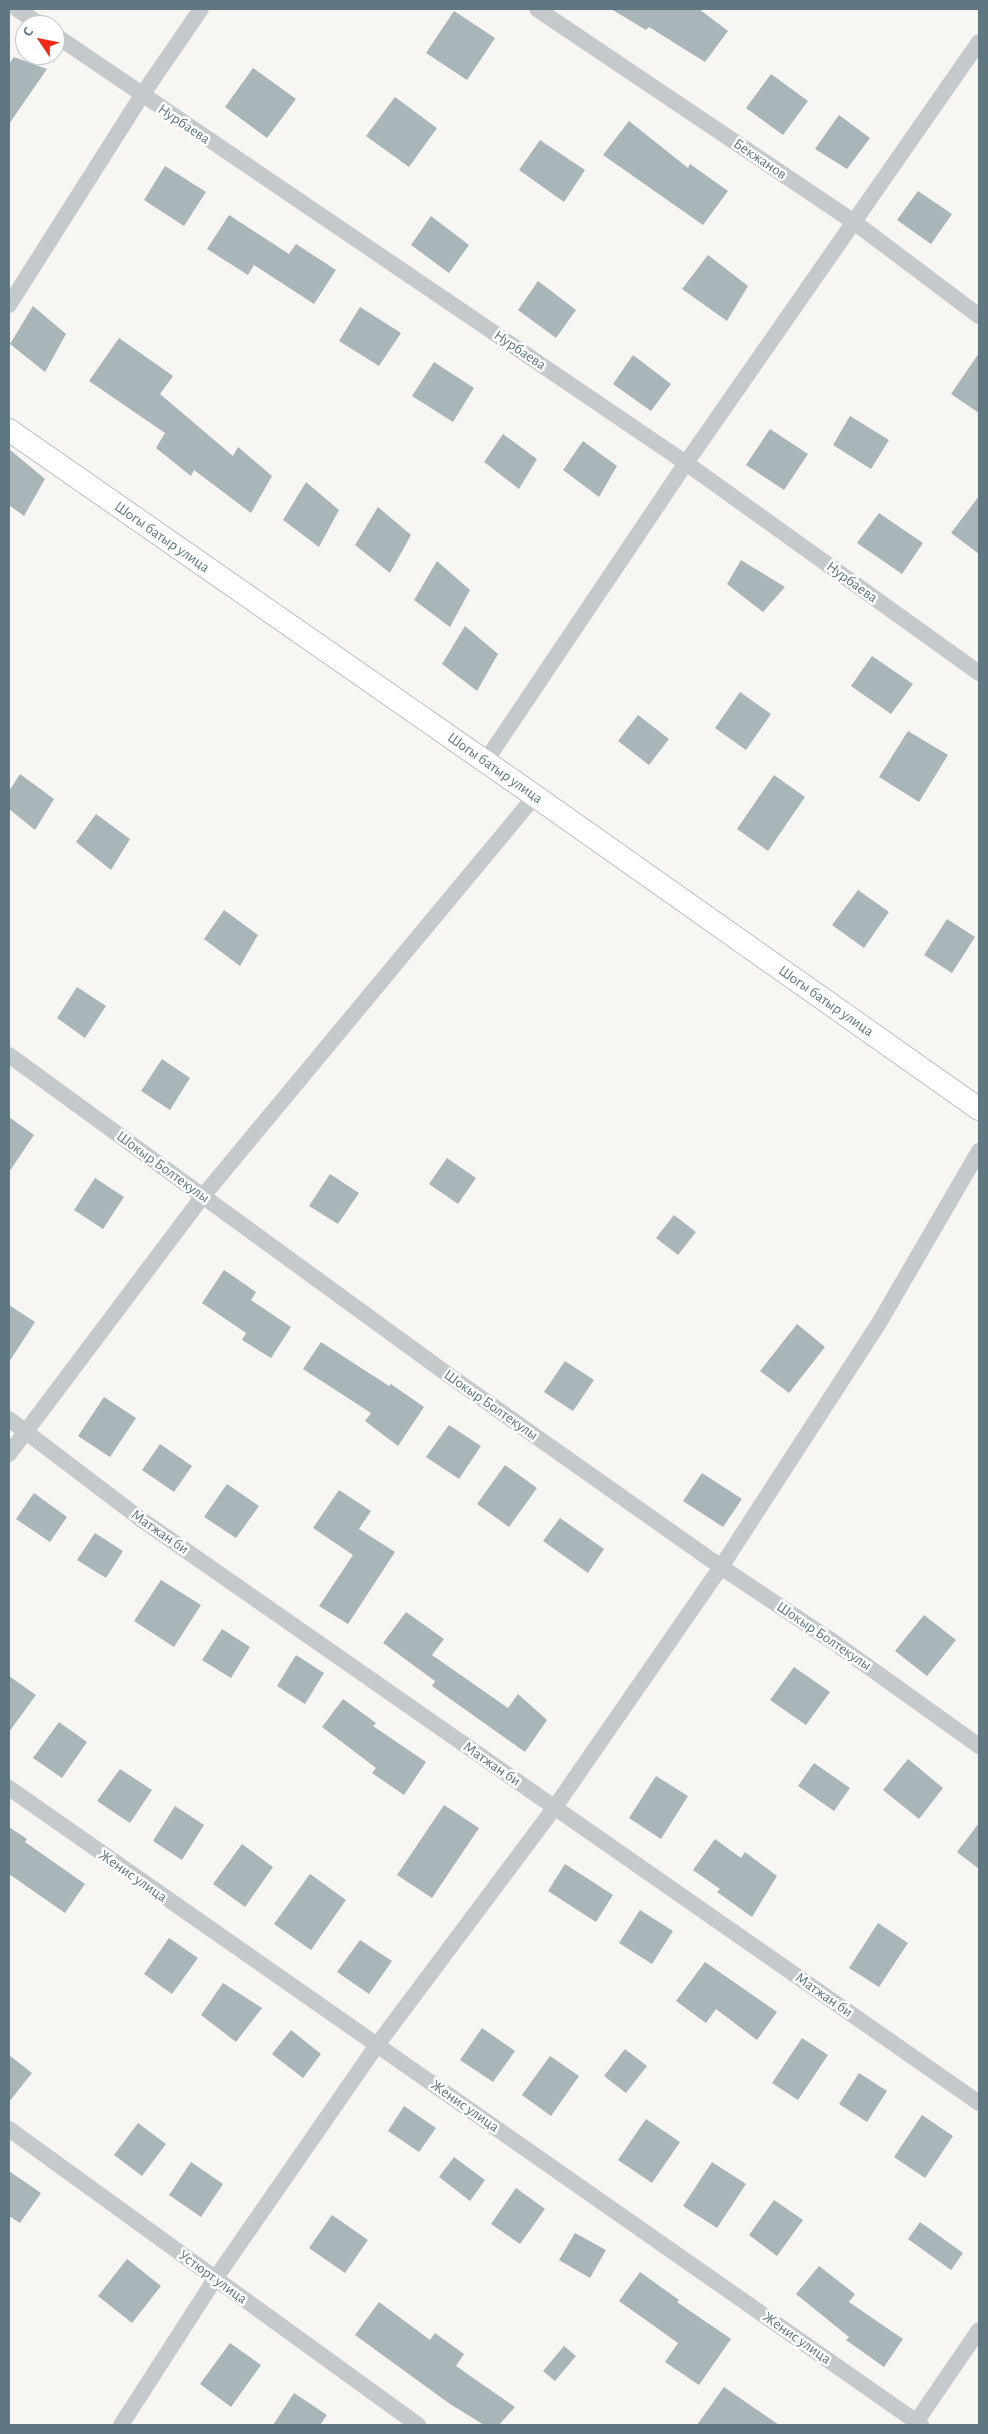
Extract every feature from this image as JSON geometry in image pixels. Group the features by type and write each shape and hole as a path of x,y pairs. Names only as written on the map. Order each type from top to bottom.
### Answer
{"street":[{"path":"9,305 142,95 201,9"},
{"name":"Бекжанов","path":"537,9 854,222 979,316"},
{"name":"Нурбаева","path":"65,42 686,463 979,673"},
{"path":"485,762 686,463 979,42"},
{"name":"Шогы батыр улица","path":"10,432 535,796 979,1109"},
{"path":"9,1454 203,1196 535,796"},
{"name":"Шокыр Болтекулы","path":"9,1055 442,1371 836,1643 979,1746"},
{"path":"121,2425 215,2279 377,2045 555,1807 722,1566 879,1323 979,1151"},
{"name":"Матжан би","path":"9,1419 142,1520 979,2104"},
{"name":"Женис улица","path":"9,1788 917,2424"},
{"name":"Устюрт улица","path":"9,2130 418,2425"},
{"path":"917,2424 979,2330"}],"building":[{"path":"611,9 699,9 728,31 705,62 649,27 646,30"},
{"path":"454,11 495,38 467,80 426,53"},
{"path":"14,57 15,65 36,65 47,69 9,124 9,64"},
{"path":"253,68 296,99 267,138 225,107"},
{"path":"771,74 808,101 783,135 746,108"},
{"path":"395,97 437,128 409,167 366,136"},
{"path":"839,115 870,138 847,169 815,149"},
{"path":"629,121 688,168 690,164 728,191 703,225 603,155"},
{"path":"540,140 585,170 564,202 519,170"},
{"path":"165,166 206,192 184,226 144,200"},
{"path":"918,191 952,214 931,244 897,220"},
{"path":"229,215 289,254 296,244 336,270 314,304 254,265 248,275 207,249"},
{"path":"431,216 469,245 449,273 411,245"},
{"path":"708,255 748,286 727,321 682,289"},
{"path":"538,281 576,310 556,338 518,310"},
{"path":"33,306 66,334 45,372 10,344"},
{"path":"360,307 401,333 379,366 339,341"},
{"path":"119,338 173,376 160,394 233,456 238,447 272,476 251,513 194,470 191,476 156,448 165,433 89,381"},
{"path":"979,353 979,413 951,394"},
{"path":"633,355 671,384 651,411 613,384"},
{"path":"434,362 474,388 453,422 412,396"},
{"path":"850,416 889,440 871,469 833,445"},
{"path":"770,429 808,454 784,490 746,465"},
{"path":"503,434 537,459 519,489 484,462"},
{"path":"583,441 617,466 599,497 563,470"},
{"path":"9,449 45,479 24,516 9,505"},
{"path":"306,482 339,510 319,547 283,520"},
{"path":"979,496 979,554 951,533"},
{"path":"378,507 411,535 390,573 355,545"},
{"path":"879,513 923,543 902,574 857,543"},
{"path":"741,560 785,587 763,612 727,584"},
{"path":"437,561 470,590 450,627 414,600"},
{"path":"465,626 498,654 477,691 442,664"},
{"path":"872,656 913,684 891,714 851,686"},
{"path":"740,692 771,714 746,750 715,728"},
{"path":"638,715 669,739 649,765 618,741"},
{"path":"908,731 948,755 919,802 879,777"},
{"path":"20,774 54,799 35,830 9,809 9,791"},
{"path":"774,775 805,797 768,851 737,829"},
{"path":"96,814 130,839 111,870 76,842"},
{"path":"858,890 889,912 864,948 832,925"},
{"path":"224,910 258,935 240,966 204,939"},
{"path":"947,919 975,937 952,973 924,955"},
{"path":"77,987 106,1006 85,1038 57,1018"},
{"path":"162,1059 190,1078 170,1110 141,1091"},
{"path":"9,1117 34,1135 9,1172"},
{"path":"447,1158 476,1178 458,1204 429,1184"},
{"path":"330,1174 359,1193 338,1224 309,1206"},
{"path":"95,1178 124,1197 103,1229 74,1210"},
{"path":"674,1215 696,1232 678,1255 656,1238"},
{"path":"224,1270 256,1292 251,1300 291,1327 271,1358 242,1340 246,1333 202,1303"},
{"path":"9,1305 35,1322 9,1362"},
{"path":"797,1324 825,1347 789,1393 760,1371"},
{"path":"321,1342 389,1386 391,1384 424,1407 398,1446 365,1421 371,1413 303,1369"},
{"path":"565,1361 594,1380 573,1411 544,1392"},
{"path":"104,1397 136,1418 110,1457 78,1436"},
{"path":"449,1425 481,1446 459,1479 426,1457"},
{"path":"160,1444 192,1466 174,1492 142,1470"},
{"path":"505,1465 537,1488 509,1527 477,1504"},
{"path":"702,1473 742,1499 723,1527 683,1501"},
{"path":"227,1484 259,1506 236,1538 204,1517"},
{"path":"339,1490 371,1511 359,1529 395,1552 348,1624 319,1606 353,1555 313,1528"},
{"path":"34,1493 67,1517 50,1542 16,1519"},
{"path":"560,1518 604,1549 588,1573 543,1541"},
{"path":"95,1533 123,1551 106,1578 77,1560"},
{"path":"161,1580 201,1605 174,1647 134,1621"},
{"path":"406,1612 444,1639 432,1655 508,1708 518,1694 547,1720 525,1752 432,1686 435,1681 383,1643"},
{"path":"924,1615 956,1640 927,1676 895,1651"},
{"path":"222,1629 250,1647 231,1678 202,1660"},
{"path":"296,1655 324,1673 305,1704 277,1686"},
{"path":"794,1667 830,1692 806,1725 770,1700"},
{"path":"9,1676 36,1695 9,1732"},
{"path":"343,1699 376,1723 373,1726 426,1762 404,1795 372,1773 376,1768 322,1727"},
{"path":"59,1722 87,1742 62,1778 33,1758"},
{"path":"908,1759 943,1788 919,1819 883,1790"},
{"path":"814,1763 850,1788 834,1811 798,1786"},
{"path":"120,1769 152,1790 130,1823 97,1801"},
{"path":"656,1776 688,1796 661,1839 629,1818"},
{"path":"444,1805 479,1828 432,1898 397,1875"},
{"path":"175,1806 204,1825 182,1860 153,1841"},
{"path":"979,1823 979,1869 957,1852"},
{"path":"9,1827 27,1839 25,1842 85,1884 65,1913 9,1874"},
{"path":"715,1839 741,1858 745,1852 777,1876 752,1917 717,1892 720,1889 693,1870"},
{"path":"242,1844 273,1867 245,1907 213,1884"},
{"path":"565,1864 613,1895 596,1922 548,1891"},
{"path":"310,1874 346,1900 311,1950 274,1924"},
{"path":"640,1910 673,1931 652,1964 619,1943"},
{"path":"878,1923 908,1943 879,1987 849,1968"},
{"path":"169,1938 198,1958 172,1994 144,1974"},
{"path":"360,1940 392,1961 369,1994 337,1972"},
{"path":"705,1962 777,2012 757,2040 716,2009 706,2023 676,2001"},
{"path":"223,1983 262,2008 236,2042 201,2015"},
{"path":"482,2028 515,2051 493,2082 460,2060"},
{"path":"291,2030 321,2054 303,2078 272,2054"},
{"path":"802,2038 828,2055 798,2100 772,2083"},
{"path":"625,2049 647,2066 626,2093 604,2076"},
{"path":"9,2055 32,2073 9,2102"},
{"path":"550,2056 579,2076 551,2116 522,2095"},
{"path":"859,2073 887,2091 867,2122 839,2104"},
{"path":"404,2106 436,2128 419,2152 388,2131"},
{"path":"922,2115 953,2136 925,2178 894,2157"},
{"path":"646,2119 680,2142 652,2183 618,2160"},
{"path":"138,2123 166,2144 142,2176 114,2155"},
{"path":"454,2157 485,2180 470,2201 439,2177"},
{"path":"191,2162 223,2184 201,2217 169,2195"},
{"path":"712,2162 746,2184 717,2228 683,2206"},
{"path":"9,2171 41,2193 20,2223 9,2216"},
{"path":"516,2188 545,2209 520,2244 491,2224"},
{"path":"774,2200 803,2220 777,2256 749,2235"},
{"path":"332,2215 368,2240 345,2273 309,2248"},
{"path":"920,2222 963,2253 951,2270 908,2239"},
{"path":"575,2233 606,2250 590,2278 559,2260"},
{"path":"127,2259 161,2286 132,2323 98,2296"},
{"path":"819,2266 855,2294 849,2302 903,2339 884,2367 846,2340 849,2337 796,2294"},
{"path":"640,2272 679,2300 677,2302 731,2339 699,2385 665,2362 678,2343 619,2301"},
{"path":"379,2302 430,2340 435,2333 464,2354 456,2366 515,2407 499,2425 484,2425 450,2404 355,2335"},
{"path":"230,2343 261,2365 231,2407 200,2384"},
{"path":"564,2346 576,2356 555,2381 543,2371"},
{"path":"724,2387 779,2425 697,2425"},
{"path":"294,2393 327,2415 320,2425 273,2425"}]}
